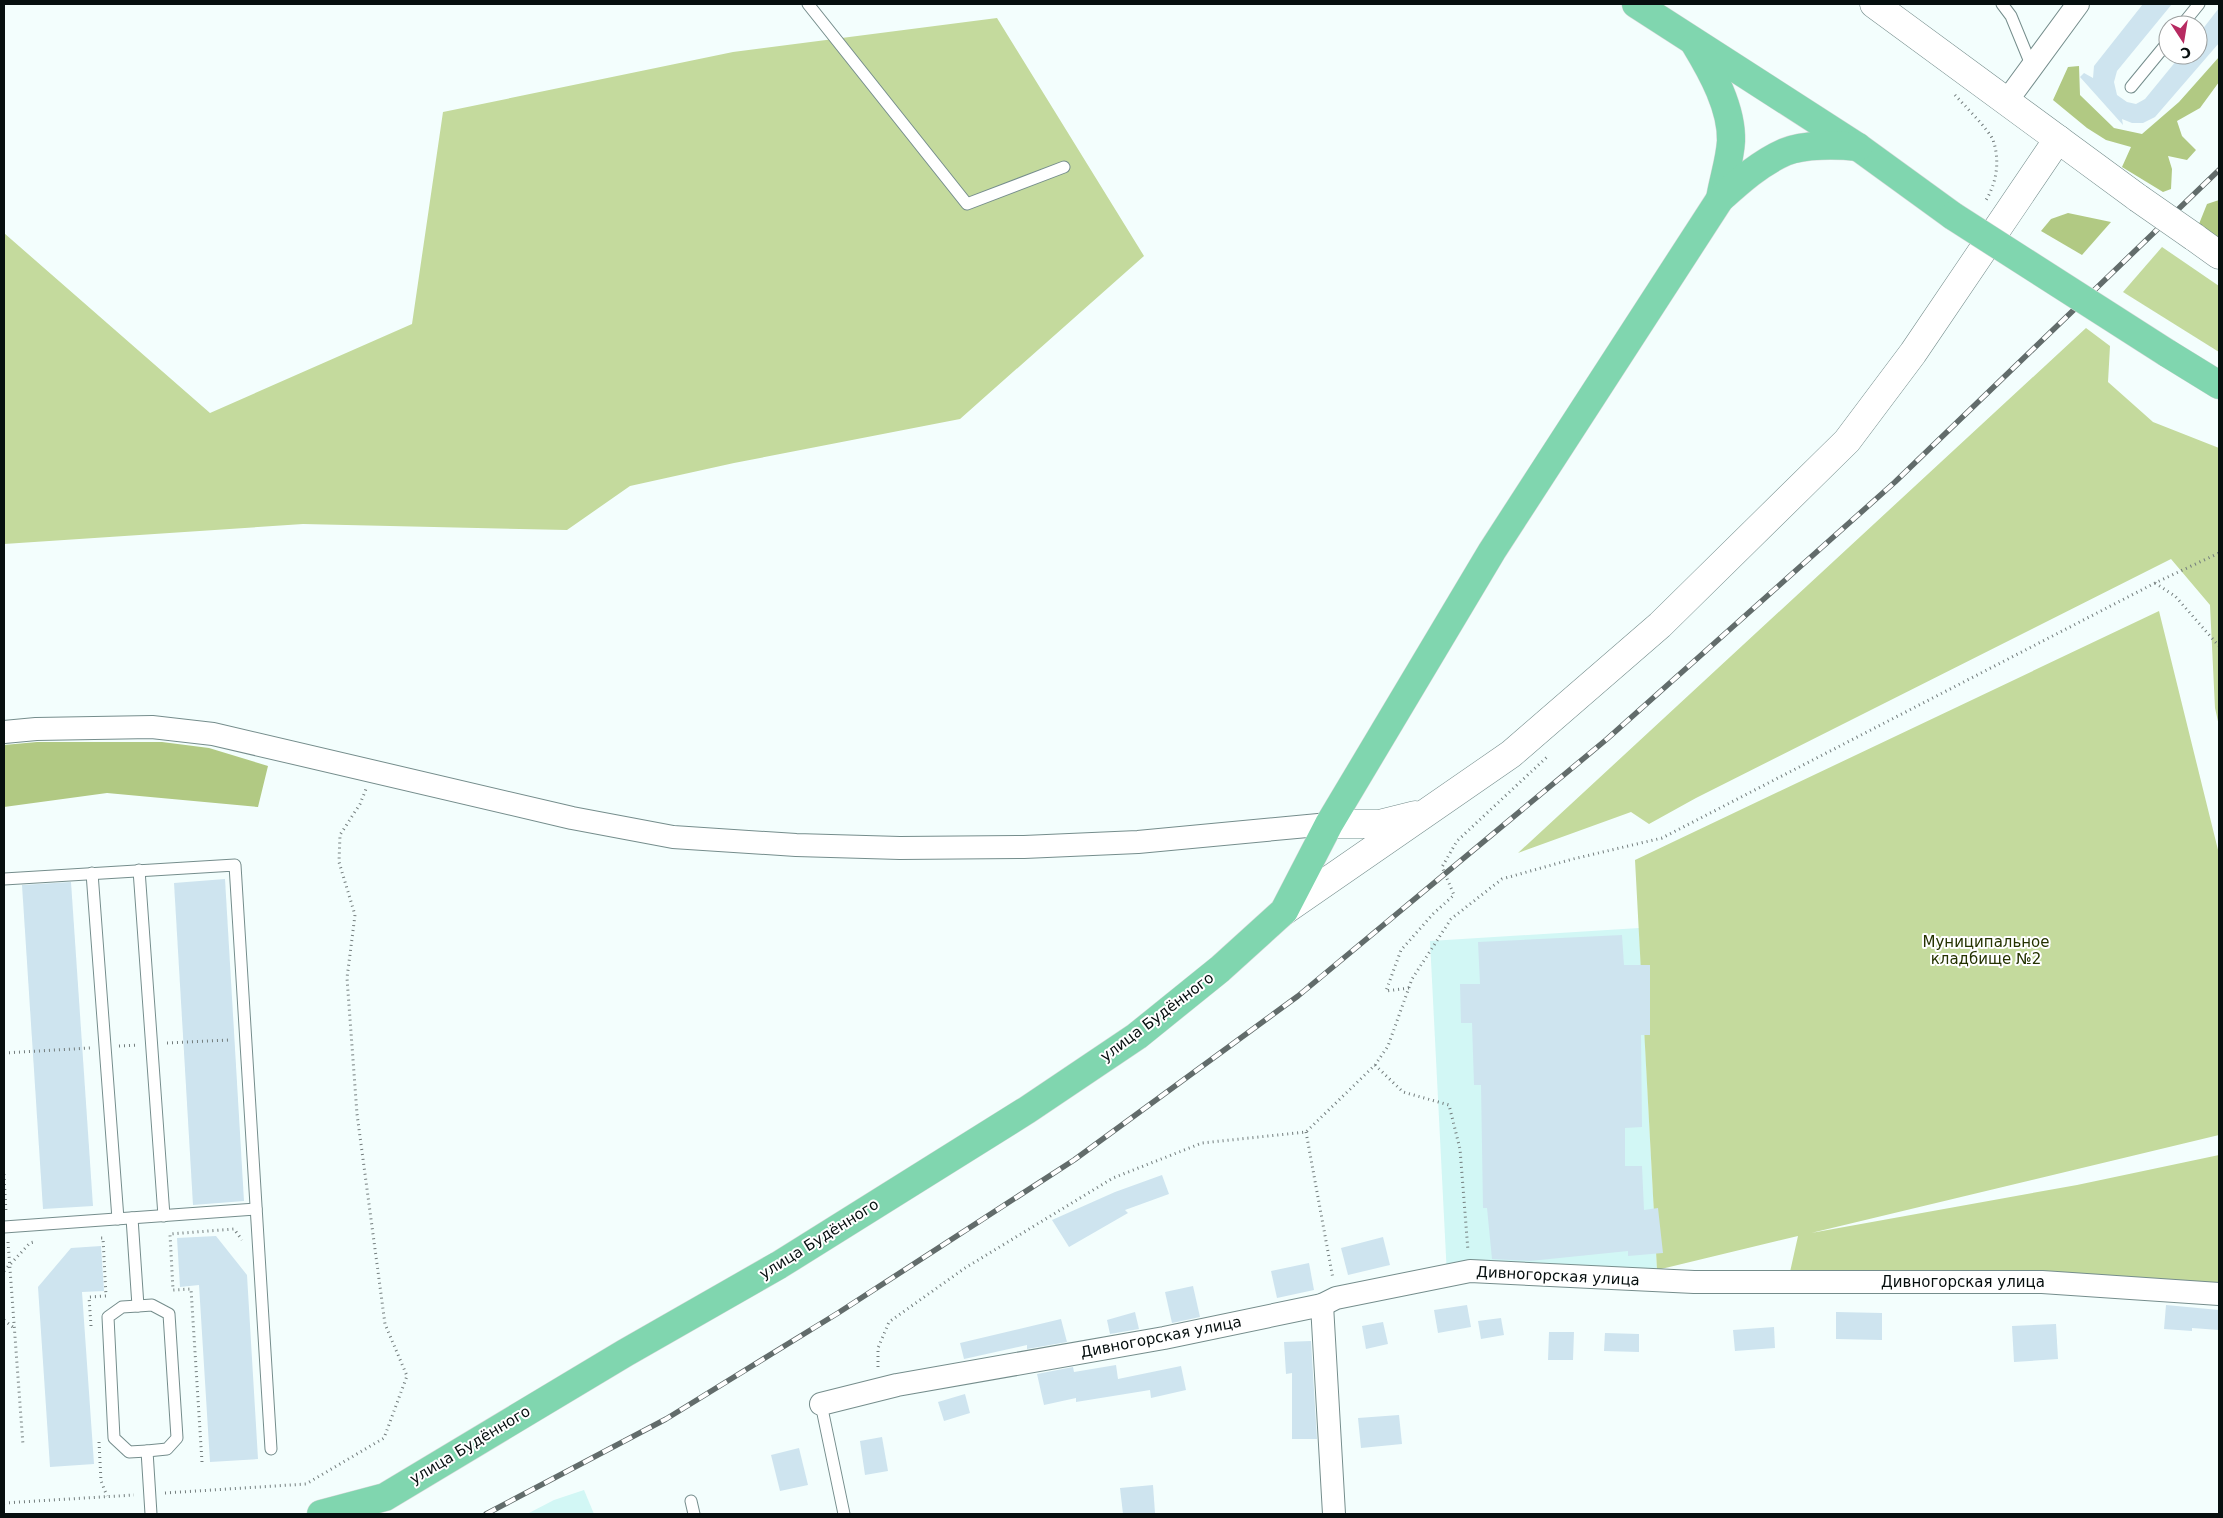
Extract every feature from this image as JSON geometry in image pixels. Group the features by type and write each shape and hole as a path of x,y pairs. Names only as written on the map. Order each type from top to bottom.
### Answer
{"main road":[{"path":"1636,4 1694,36 1858,147 1968,208"},
{"path":"1668,4 1775,70 1968,208 2172,347 2219,385"},
{"path":"1694,36 1712,70 1725,102 1731,141 1720,199"},
{"path":"1284,911 1329,824 1492,551 1720,199 1754,170 1787,151 1832,145 1858,147"},
{"path":"2172,347 2219,366"},
{"name":"улица Будённого","path":"321,1514 385,1496 625,1353 779,1265 928,1172 1027,1110 1137,1036 1220,969 1284,911"}],"street":[{"path":"1874,4 2138,198 2219,254"},
{"path":"2006,102 2078,4"},
{"path":"1284,911 1511,754 1660,625 1847,441 1912,353 2058,139"},
{"path":"4,732 36,729 152,727 213,734 572,818 673,837 796,845 900,848 1024,848 1138,842 1329,824 1379,824 1431,811"},
{"name":"Дивногорская улица","path":"821,1404 879,1389 1164,1338 1470,1271 1694,1282 2042,1282 2219,1294"},
{"path":"1329,1302 1334,1514"}],"lane":[{"path":"808,4 967,204 1064,167"},
{"path":"2002,4 2011,16 2032,68"},
{"path":"2190,15 2199,4"},
{"path":"2131,87 2158,54"},
{"path":"4,879 235,864 271,1449"},
{"path":"139,870 164,1216"},
{"path":"92,873 118,1219"},
{"path":"6,1227 256,1210"},
{"path":"132,1218 138,1306"},
{"path":"152,1305 169,1314 177,1438 167,1449 147,1451 129,1452 114,1438 108,1317 122,1307 152,1305"},
{"path":"821,1404 844,1514"},
{"path":"147,1451 151,1514"},
{"path":"691,1501 694,1514"}],"path":[{"path":"1951,90 1992,138 1997,168 1993,188 1968,208"},
{"path":"879,1389 878,1348 889,1322 965,1268 1089,1193 1114,1178 1202,1143 1306,1132 1375,1065 1388,1046 1412,979 1451,919 1502,880 1573,859 1662,838 2154,583 2219,553"},
{"path":"2154,583 2175,596 2219,646"},
{"path":"1409,988 1386,991 1401,950 1433,914 1454,895 1442,867 1457,841 1548,756"},
{"path":"4,1502 306,1484 384,1438 407,1376 385,1324 356,1114 347,978 355,915 339,862 340,835 360,804 373,770"},
{"path":"4,1053 246,1039"},
{"path":"1375,1065 1403,1092 1448,1105 1460,1150 1470,1271"},
{"path":"1306,1132 1329,1302"},
{"path":"4,1174 6,1227 23,1445"},
{"path":"202,1462 191,1289 173,1290 170,1234 234,1230 259,1259"},
{"path":"91,1336 89,1298 106,1296 103,1238 94,1238"},
{"path":"4,1271 30,1243 39,1242"},
{"path":"4,1320 14,1328"},
{"path":"98,1432 101,1481 106,1496"}],"shaded area":[{"path":"1639,928 1657,1270 1447,1276 1430,941"},
{"path":"584,1490 594,1514 527,1514 554,1500"}],"green space":[{"path":"997,18 1144,256 960,419 734,463 630,486 567,530 303,524 4,544 4,233 210,413 412,324 443,112 733,52"},
{"path":"2219,57 2219,82 2200,108 2177,121 2182,136 2196,150 2187,160 2168,156 2172,169 2171,189 2163,192 2122,167 2131,147 2106,140 2087,128 2053,100 2068,67 2079,66 2080,95 2114,128 2142,134 2179,102"},
{"path":"2219,200 2219,239 2207,236 2199,224 2207,204"},
{"path":"2068,213 2111,222 2082,255 2041,231 2051,219"},
{"path":"2162,247 2219,286 2219,352 2123,292"},
{"path":"2086,328 2110,346 2108,382 2153,422 2219,448 2219,726 2215,708 2210,605 2171,559 1696,798 1649,824 1631,812 1518,853"},
{"name":"Муниципальное кладбище №2","path":"2159,611 2219,854 2219,1135 1811,1233 2077,1185 2219,1155 2219,1284 1790,1272 1798,1236 1657,1270 1635,860"},
{"path":"37,742 162,742 209,748 268,766 258,807 107,793 4,807 4,745"}],"building":[{"path":"2143,4 2172,4 2163,15 2158,15 2158,21 2117,71 2114,82 2117,95 2127,102 2136,104 2145,99 2173,65 2200,65 2155,117 2143,123 2132,123 2122,119 2123,125 2080,77 2084,73 2093,78 2094,66"},
{"path":"2219,8 2219,43 2208,56 2208,22"},
{"path":"225,879 244,1201 193,1205 174,883"},
{"path":"71,882 93,1206 43,1209 22,885"},
{"path":"1622,935 1624,965 1650,965 1650,1035 1641,1035 1642,1127 1625,1128 1625,1166 1642,1166 1644,1210 1658,1208 1663,1253 1628,1256 1628,1251 1530,1261 1492,1259 1487,1208 1483,1208 1481,1085 1474,1085 1472,1023 1461,1023 1460,984 1480,984 1478,942"},
{"path":"1162,1175 1169,1194 1125,1210 1128,1213 1069,1247 1052,1220 1115,1192"},
{"path":"216,1236 247,1275 258,1459 210,1462 199,1285 180,1287 177,1238"},
{"path":"1383,1237 1390,1265 1348,1275 1341,1248"},
{"path":"101,1246 104,1291 82,1292 94,1464 50,1467 38,1287 71,1248"},
{"path":"1309,1263 1314,1290 1277,1298 1271,1271"},
{"path":"1193,1286 1200,1317 1172,1323 1165,1292"},
{"path":"1467,1305 1471,1327 1438,1333 1434,1310"},
{"path":"2166,1305 2219,1310 2219,1330 2192,1328 2192,1331 2164,1329"},
{"path":"1135,1312 1139,1329 1110,1334 1107,1320"},
{"path":"1836,1312 1882,1313 1882,1340 1836,1339"},
{"path":"1501,1318 1504,1335 1481,1339 1478,1321"},
{"path":"1061,1319 1067,1342 1027,1349 1027,1345 964,1359 960,1343"},
{"path":"1383,1322 1388,1344 1366,1349 1362,1326"},
{"path":"2056,1324 2058,1359 2014,1362 2012,1326"},
{"path":"1774,1327 1775,1348 1735,1351 1733,1330"},
{"path":"1549,1332 1574,1332 1573,1360 1548,1360"},
{"path":"1605,1333 1639,1334 1639,1352 1604,1351"},
{"path":"1311,1341 1317,1439 1292,1439 1292,1373 1286,1374 1284,1342"},
{"path":"1116,1365 1118,1379 1181,1366 1186,1390 1151,1398 1150,1390 1076,1402 1076,1398 1044,1405 1037,1374 1073,1367 1074,1372"},
{"path":"965,1394 970,1413 944,1421 938,1402"},
{"path":"1399,1415 1402,1444 1361,1448 1358,1418"},
{"path":"882,1437 888,1471 865,1475 860,1441"},
{"path":"799,1448 808,1485 780,1491 771,1455"},
{"path":"1153,1485 1155,1513 1123,1514 1120,1488"}],"railway":[{"path":"486,1514 666,1419 838,1313 1074,1160 1298,996 1607,739 1895,482 2219,170"}]}
